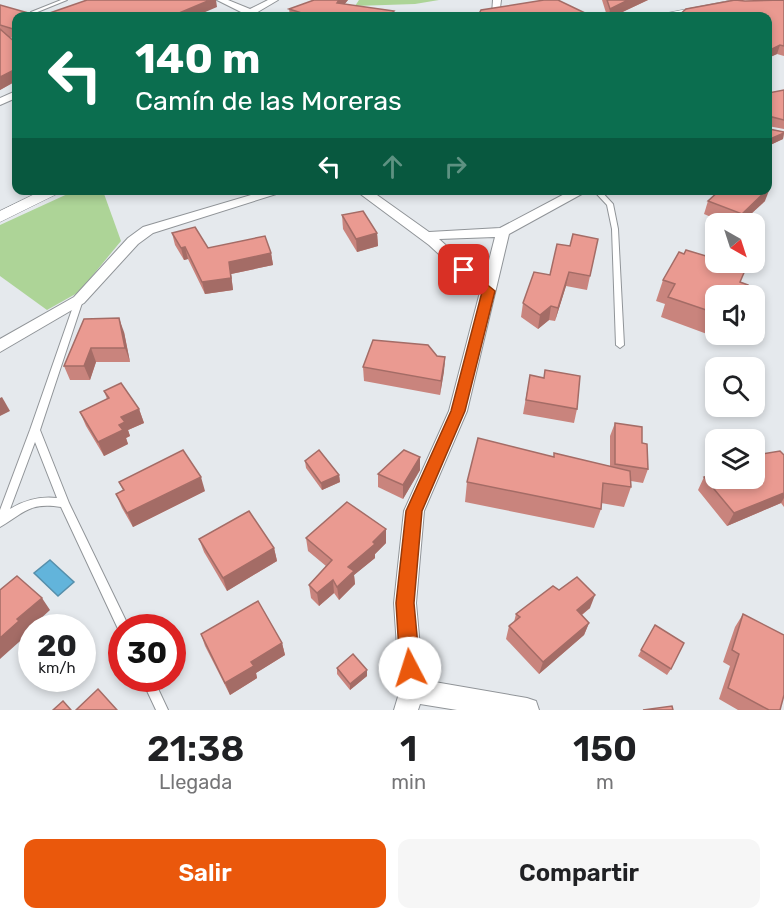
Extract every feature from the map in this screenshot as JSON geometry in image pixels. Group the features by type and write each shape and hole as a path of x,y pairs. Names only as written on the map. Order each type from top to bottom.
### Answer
{"street":[{"path":"221,0 249,12"},
{"path":"257,12 274,0"},
{"path":"689,12 749,0"},
{"path":"0,217 46,195"},
{"path":"0,346 79,300 133,241 148,230 266,195"},
{"path":"368,195 441,246 476,282 489,291"},
{"path":"426,236 503,232 574,195"},
{"path":"503,232 458,411 414,511 405,603 409,700 527,710"}],"lane":[{"path":"33,12 65,0"},
{"path":"601,195 610,204 615,229 620,345"},
{"path":"1,522 36,430 79,300"},
{"path":"36,430 64,503 117,614"},
{"path":"1,522 19,508 41,500 64,503"},
{"path":"154,692 162,710"}],"green space":[{"path":"359,0 439,0 415,4 355,6"},
{"path":"65,195 104,195 121,241 79,292 47,310 0,276 0,225"}],"water":[{"path":"50,560 74,582 58,596 34,573"}],"building":[{"path":"87,0 210,0 182,12 52,12"},
{"path":"314,0 339,0 337,3 394,11 298,12 289,9"},
{"path":"544,0 558,0 583,12 480,12"},
{"path":"607,0 628,0 610,9"},
{"path":"735,0 784,0 784,46 780,45 772,49 772,12 683,12 686,9"},
{"path":"0,5 25,12 12,12 12,29 0,25"},
{"path":"0,29 12,40 12,71 0,77"},
{"path":"784,90 784,120 772,117 772,92"},
{"path":"772,130 784,133 772,138"},
{"path":"715,195 762,195 743,213 708,201"},
{"path":"363,211 377,233 356,239 342,215"},
{"path":"195,227 208,248 265,236 271,253 229,262 231,278 202,282 185,247 181,248 172,233"},
{"path":"573,234 598,239 590,276 569,272 558,308 551,306 540,315 523,303 534,272 550,275 557,244 570,246"},
{"path":"686,250 705,256 705,273 744,273 740,282 748,285 705,285 705,310 668,297 675,284 663,280 679,252 684,254"},
{"path":"119,318 125,348 91,348 84,366 64,366 84,319"},
{"path":"373,340 428,345 437,356 445,357 441,381 363,367"},
{"path":"545,370 580,376 577,409 526,400 530,375 544,378"},
{"path":"121,383 139,409 121,417 125,422 119,425 123,430 98,442 80,412 109,398 104,391"},
{"path":"615,423 642,427 642,443 647,444 648,469 615,464"},
{"path":"478,438 554,457 554,453 630,471 631,487 603,483 601,509 467,482"},
{"path":"183,450 201,477 127,513 116,494 124,490 119,482"},
{"path":"319,450 339,475 321,483 305,461"},
{"path":"404,450 420,457 403,485 378,474"},
{"path":"780,451 784,455 784,493 734,513 714,489 765,489 765,454"},
{"path":"347,502 386,529 373,542 375,544 348,567 354,571 337,587 333,580 317,593 309,585 332,560 306,538"},
{"path":"249,511 274,548 223,578 199,539"},
{"path":"17,576 42,598 23,614 18,614 18,622 0,638 0,590"},
{"path":"577,577 595,595 577,610 589,623 543,662 509,626 520,617 516,614 553,586 559,590"},
{"path":"258,601 282,643 251,662 254,666 225,683 201,634"},
{"path":"743,614 784,635 784,695 780,710 769,710 728,688 739,654 732,650"},
{"path":"655,625 684,643 671,669 641,650"},
{"path":"353,654 367,670 350,684 337,668"},
{"path":"98,689 117,710 76,710"},
{"path":"63,701 71,710 53,710"},
{"path":"672,706 673,710 643,710"}],"route":[{"path":"410,668 405,603 414,511 458,411 489,291 464,270"}]}
